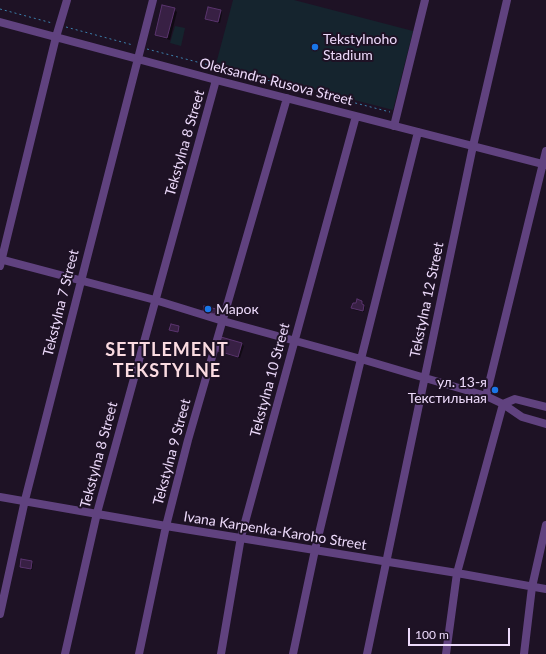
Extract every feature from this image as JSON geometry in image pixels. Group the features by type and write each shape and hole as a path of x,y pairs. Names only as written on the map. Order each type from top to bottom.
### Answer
{"street":[{"path":"67,0 56,37 1,262 154,300 486,396 503,404 522,417 546,424"},
{"name":"Tekstylna 7 Street","path":"0,614 25,500 153,0"},
{"path":"394,126 425,0"},
{"name":"Tekstylna 12 Street","path":"367,654 473,146 507,0"},
{"name":"Oleksandra Rusova Street","path":"0,22 544,165"},
{"name":"Tekstylna 8 Street","path":"65,654 97,513 154,300 216,80"},
{"name":"Tekstylna 9 Street","path":"140,654 166,526 188,440 287,98"},
{"name":"Tekstylna 10 Street","path":"221,654 240,537 356,116"},
{"path":"293,654 361,359 418,132"},
{"path":"486,396 544,165 546,151"},
{"path":"503,404 515,399 546,407"},
{"path":"446,654 457,573 503,404"},
{"name":"Ivana Karpenka-Karoho Street","path":"0,497 546,589"},
{"path":"524,654 532,587 546,525"}],"path":[{"path":"0,9 396,114"}],"shaded area":[{"name":"Tekstylnoho Stadium","path":"233,0 294,0 413,31 393,110 216,64"},
{"path":"175,26 185,28 181,46 170,43"}],"building":[{"path":"162,5 175,8 167,38 155,35"},
{"path":"208,7 221,10 218,22 205,19"},
{"path":"357,299 362,301 362,304 364,305 363,311 351,308 353,303 356,303"},
{"path":"204,306 216,309 215,314 203,311"},
{"path":"171,324 179,326 178,332 169,330"},
{"path":"221,337 242,343 238,357 218,351"},
{"path":"21,559 32,561 31,569 20,567"}],"place":[{"name":"Tekstylnoho Stadium","path":"315,47"},
{"name":"Марок","path":"208,309"},
{"name":"ул. 13-я Текстильная","path":"495,390"}],"district":[{"name":"SETTLEMENT TEKSTYLNE","path":"167,360"}]}
